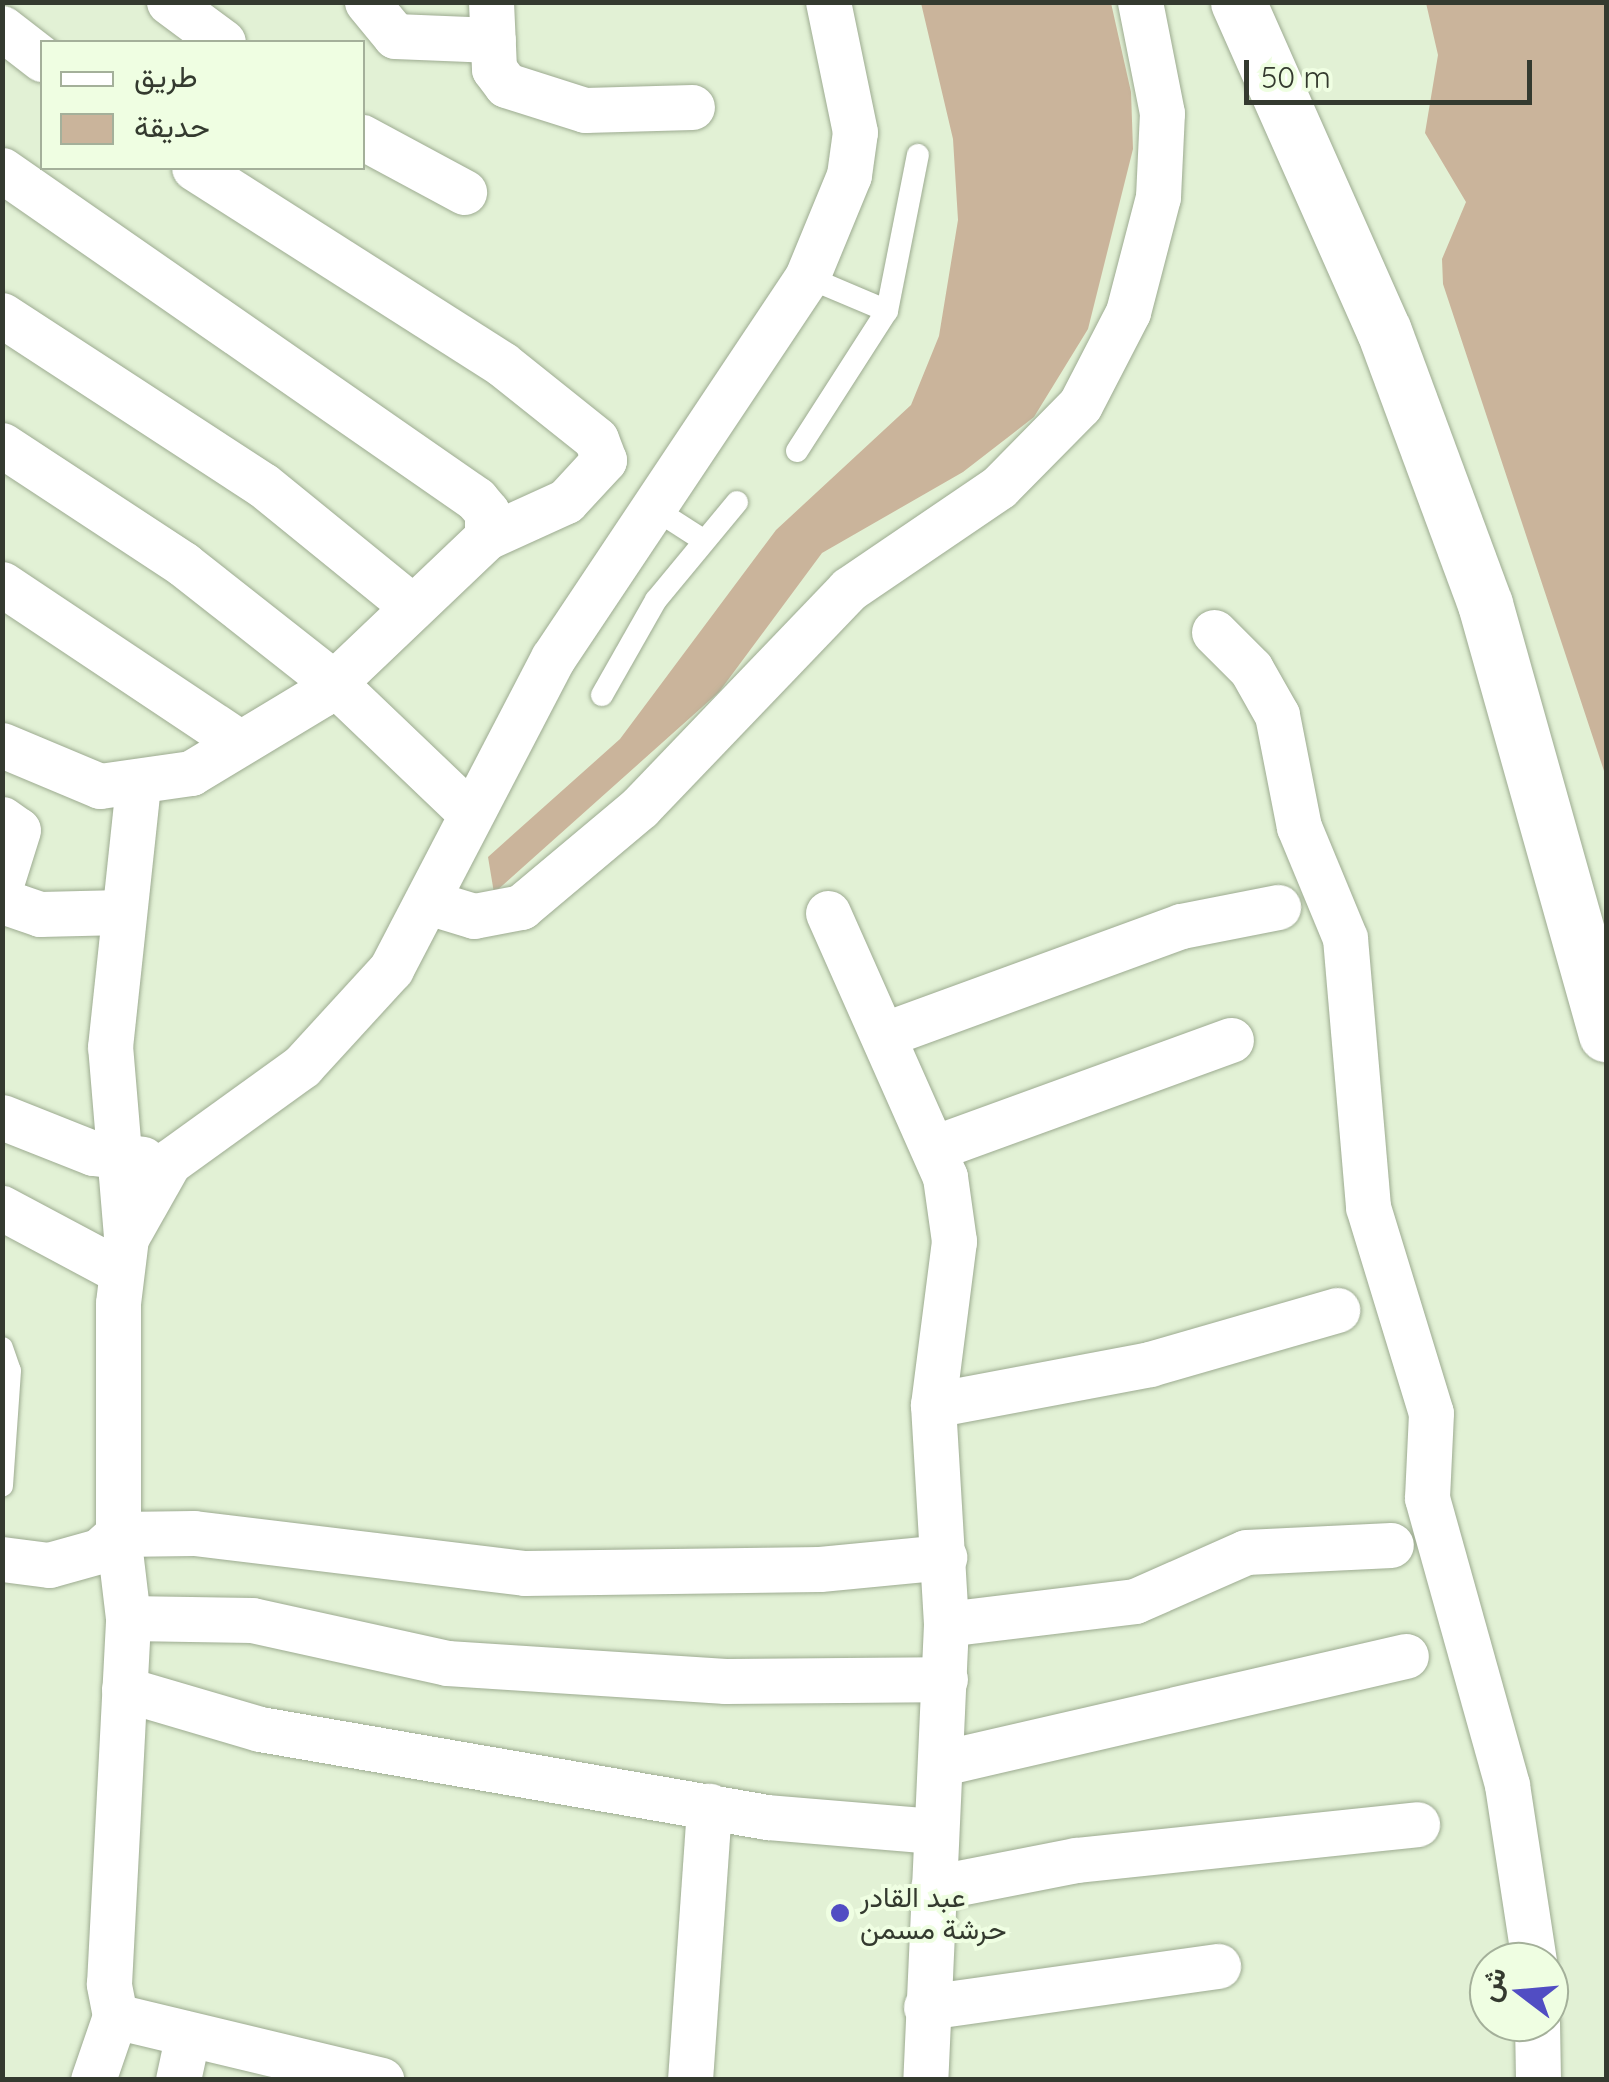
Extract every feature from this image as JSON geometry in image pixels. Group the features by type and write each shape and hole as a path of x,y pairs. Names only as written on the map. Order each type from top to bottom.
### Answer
{"street":[{"path":"168,2 220,40"},
{"path":"366,2 395,36 492,21 494,69 520,92 585,110 692,107"},
{"path":"123,1255 169,1162 336,1035 390,969 428,902 468,811 552,658 807,277 849,175 856,132 828,2"},
{"path":"428,902 474,916 521,907 640,807 849,589 1000,487 1068,420 1128,312 1158,197 1162,113 1140,2"},
{"path":"1238,2 1384,331 1486,604 1606,1034"},
{"path":"2,28 40,57"},
{"path":"365,139 464,192"},
{"path":"2,170 476,500 487,512 486,537"},
{"path":"2,745 77,780 138,786 191,773 334,683 486,537 566,502 604,460 601,445 502,364 197,170"},
{"path":"2,315 263,485 412,606"},
{"path":"2,445 182,564 334,683 468,811"},
{"path":"2,584 239,742"},
{"path":"1214,632 1251,669 1277,715 1299,826 1346,938 1376,1252 1431,1412 1428,1498 1507,1784 1531,1942"},
{"path":"94,2080 115,2016 128,1618 118,1534 123,1255 110,1047 138,786"},
{"path":"2,819 18,830 2,881"},
{"path":"2,901 40,914 122,912"},
{"path":"883,1035 1181,926 1278,907"},
{"path":"828,913 934,1148 954,1241 933,1405 944,1557 946,1679 932,1888 925,2080"},
{"path":"934,1148 1232,1040"},
{"path":"2,1118 117,1157 169,1162"},
{"path":"2,1208 123,1255"},
{"path":"933,1405 1168,1359 1338,1310"},
{"path":"2,1560 49,1565 98,1551 118,1534 234,1537 525,1573 820,1569 944,1557"},
{"path":"946,1624 1135,1600 1246,1552 1391,1545"},
{"path":"128,1618 252,1620 447,1663 725,1681 946,1679"},
{"path":"942,1763 1406,1656"},
{"path":"124,1689 260,1728 710,1806 935,1831"},
{"path":"690,2080 710,1806"},
{"path":"932,1888 1076,1860 1418,1824"},
{"path":"926,2007 1218,1966"},
{"path":"115,2016 183,2059 336,2072 382,2080"},
{"path":"1537,2042 1538,2080"}],"lane":[{"path":"797,451 887,311 918,155"},
{"path":"807,277 887,311"},
{"path":"602,695 702,540 736,502"},
{"path":"653,508 702,540"},
{"path":"2,1348 10,1371 2,1486"}],"green space":[{"path":"921,3 1111,3 1131,92 1133,149 1088,329 1034,417 963,472 822,553 719,692 494,893 488,857 620,739 776,530 911,405 939,336 958,220 953,139"},
{"path":"1426,3 1606,3 1606,777 1443,284 1442,259 1466,202 1425,133 1438,55"}],"place":[{"name":"عبد القادر حرشة مسمن","path":"840,1913"}]}
